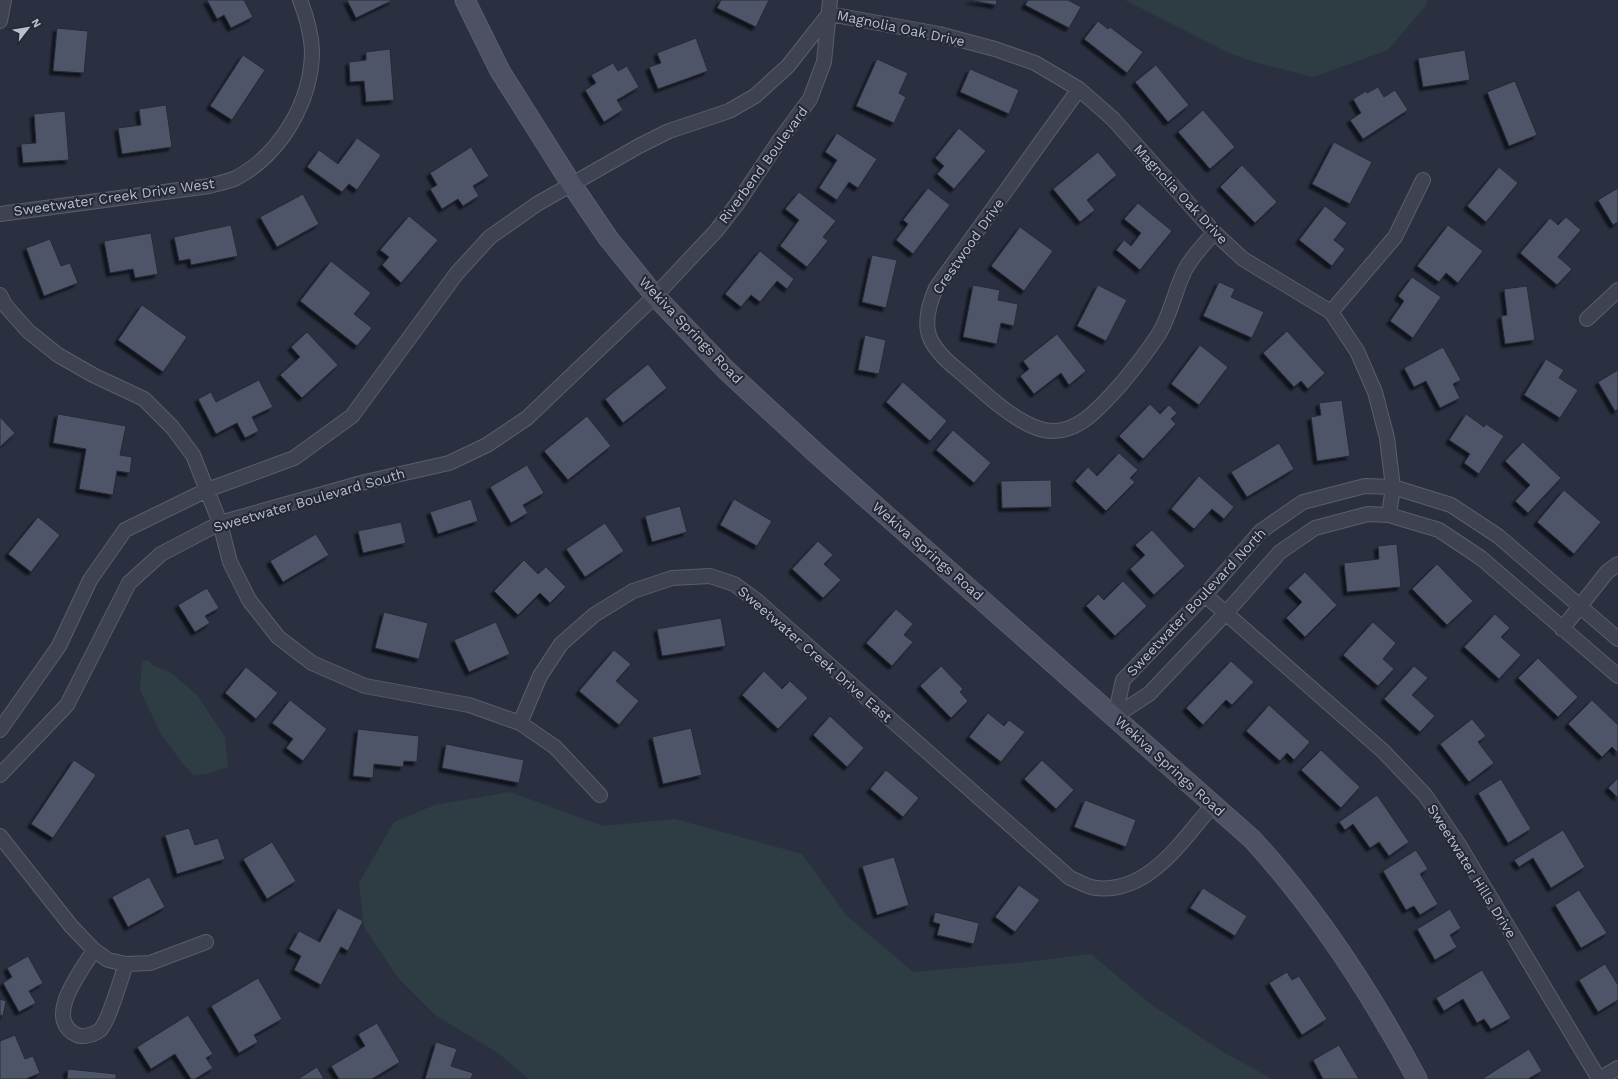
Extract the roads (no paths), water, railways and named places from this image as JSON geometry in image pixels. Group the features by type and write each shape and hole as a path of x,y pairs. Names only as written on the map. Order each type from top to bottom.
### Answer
{"main road":[{"name":"Wekiva Springs Road","path":"465,0 500,71 572,185 608,238 655,296 726,370 1252,839 1283,874 1359,978 1387,1022 1417,1079"}],"street":[{"path":"0,21 4,0"},
{"name":"Sweetwater Creek Drive West","path":"0,214 209,186 235,178 259,162 282,137 294,118 307,86 312,50 306,14 300,0"},
{"path":"0,730 58,646 90,580 125,530 207,490 294,458 352,416 457,272 490,237 537,204 639,146 669,131 729,111 756,96 788,66 829,7"},
{"name":"Magnolia Oak Drive","path":"829,7 995,49 1035,63 1079,90 1113,119 1214,232 1243,259 1331,312 1357,351 1375,392 1387,438 1393,487 1389,515"},
{"name":"Riverbend Boulevard","path":"655,296 716,230 737,204 779,141 810,99 824,62 829,7"},
{"name":"Crestwood Drive","path":"1079,90 936,288 928,307 926,328 932,343 946,361 1023,422 1042,429 1062,429 1080,423 1098,410 1144,356 1160,330 1185,269 1214,232"},
{"path":"1331,312 1395,237 1423,180"},
{"path":"1587,319 1618,290"},
{"path":"0,295 5,306 28,331 58,355 93,375 144,399 172,427 193,456 220,523 230,562 248,600 278,636 312,663 365,686 469,705 520,722 555,747 600,794"},
{"name":"Sweetwater Boulevard South","path":"0,775 67,705 129,583 161,554 220,523 366,482 449,463 487,445 527,418 655,296"},
{"name":"Sweetwater Boulevard North","path":"1115,716 1123,680 1205,595 1261,531 1303,502 1365,486 1393,487 1451,505 1498,536 1580,608 1618,639"},
{"name":"Sweetwater Boulevard North","path":"1115,716 1149,694 1226,613 1280,552 1314,528 1368,514 1389,515 1439,530 1481,558 1618,676"},
{"path":"1562,629 1608,572 1618,564"},
{"name":"Sweetwater Creek Drive East","path":"520,722 540,676 561,644 594,615 633,591 659,582 672,578 710,576 734,584 756,600 1070,878 1095,888 1118,887 1142,878 1162,862 1213,805"},
{"name":"Sweetwater Hills Drive","path":"1205,595 1383,751 1424,795 1459,845 1599,1079"},
{"path":"0,836 71,926 94,950 108,960 126,964 150,963 206,942"},
{"path":"94,950 65,996 63,1013 67,1028 78,1035 90,1035 101,1029 107,1017 126,964"},
{"path":"1599,1079 1618,1068"}]}
